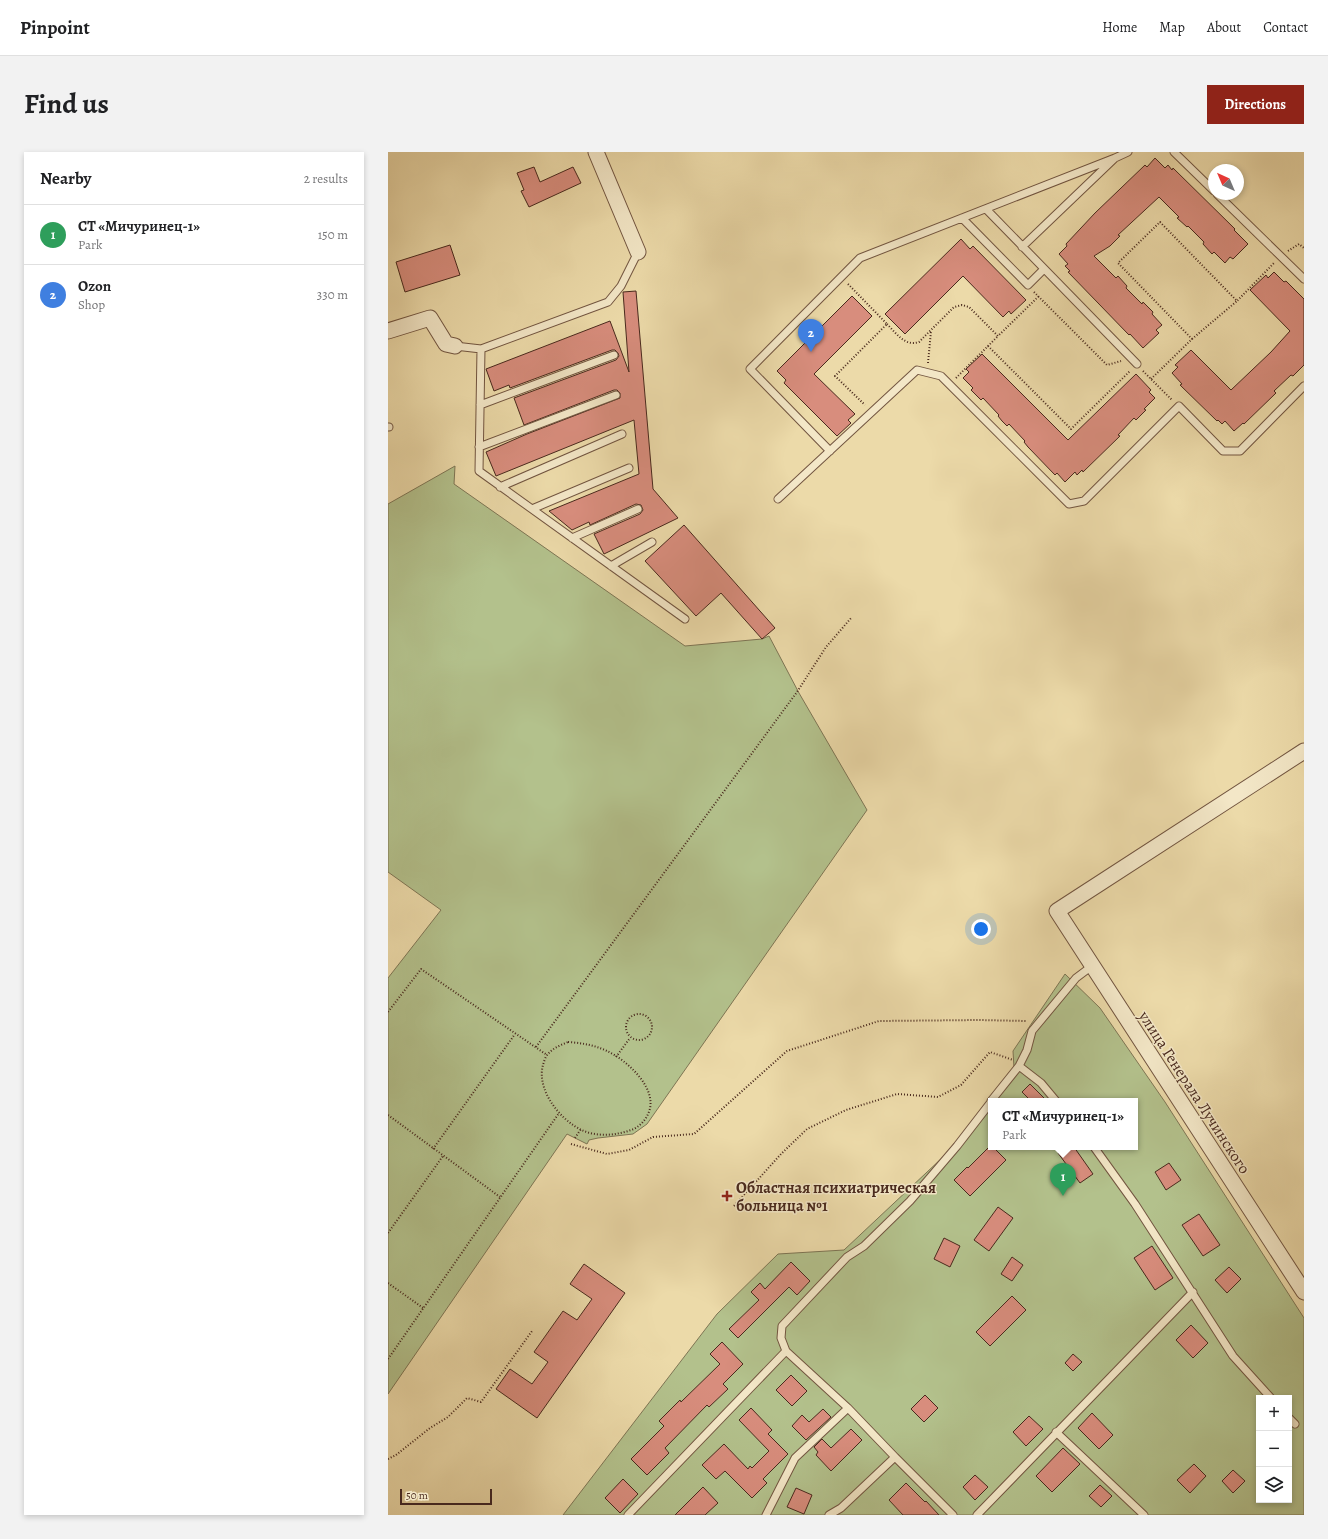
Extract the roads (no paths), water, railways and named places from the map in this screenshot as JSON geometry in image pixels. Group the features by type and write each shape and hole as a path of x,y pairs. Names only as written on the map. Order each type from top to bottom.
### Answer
{"street":[{"path":"596,152 638,252"},
{"path":"388,331 430,318 446,344 455,346"},
{"name":"улица Генерала Лучинского","path":"1304,751 1057,911 1304,1292"}],"lane":[{"path":"830,451 750,369 841,277 860,258 1128,152"},
{"path":"1174,152 1208,185"},
{"path":"1022,247 1115,158"},
{"path":"1223,200 1304,280"},
{"path":"986,209 1135,361"},
{"path":"962,218 1028,285 1044,269"},
{"path":"455,346 481,349 608,302 621,286 638,252"},
{"path":"481,349 479,471 686,619"},
{"path":"480,405 614,355"},
{"path":"778,499 917,370 941,376 1069,504 1084,501 1179,406 1223,451 1240,451 1304,386"},
{"path":"479,447 616,395"},
{"path":"500,487 622,434"},
{"path":"532,509 629,468"},
{"path":"572,538 638,509"},
{"path":"611,566 652,542"},
{"path":"993,1098 1019,1066 1027,1050 1032,1031 1076,978 1092,966"},
{"path":"1019,1066 1041,1083 1054,1098"},
{"path":"953,1515 848,1408 786,1351 781,1338 782,1326 847,1257 864,1246 910,1201 958,1146 988,1105"},
{"path":"1096,1150 1135,1204 1234,1356 1268,1395"},
{"path":"977,1515 1193,1292"},
{"path":"628,1515 786,1351"},
{"path":"766,1515 795,1458 848,1408"},
{"path":"1292,1421 1295,1424"},
{"path":"1056,1432 1144,1515"},
{"path":"829,1515 841,1508 895,1457"}],"place":[{"name":"Ozon","path":"811,352"},
{"name":"Областная психиатрическая больница №1","path":"727,1196"},
{"name":"СТ «Мичуринец-1»","path":"1063,1196"}]}
